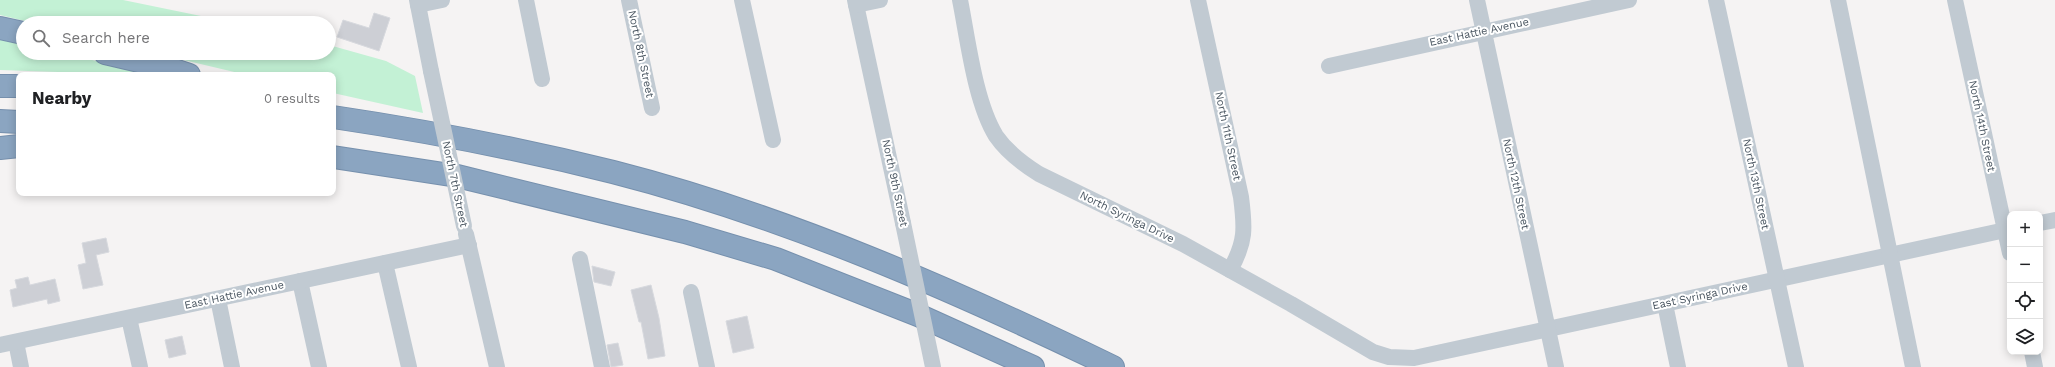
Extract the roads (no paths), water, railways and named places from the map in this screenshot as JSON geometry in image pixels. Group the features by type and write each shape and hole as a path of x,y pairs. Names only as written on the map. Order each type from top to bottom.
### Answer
{"highway":[{"path":"0,28 16,32"},
{"path":"132,60 178,72"},
{"path":"0,86 16,86"},
{"path":"336,117 454,137 613,172 690,195 788,227 936,285 1113,367"},
{"path":"0,121 16,122"},
{"path":"0,148 16,146"},
{"path":"336,157 457,176 685,232 776,259 918,315 1033,367"}],"street":[{"path":"417,3 442,0"},
{"path":"526,0 542,79"},
{"name":"North 8th Street","path":"629,0 652,108"},
{"path":"742,0 773,140"},
{"path":"856,3 880,0"},
{"name":"North Syringa Drive","path":"960,0 985,116 997,137 1021,163 1039,174 1183,244 1373,352 1389,357"},
{"name":"North 11th Street","path":"1198,0 1241,197 1244,223 1242,246 1230,270"},
{"name":"North 12th Street","path":"1477,0 1556,367"},
{"name":"East Hattie Avenue","path":"1329,66 1629,0"},
{"name":"North 13th Street","path":"1716,0 1796,367"},
{"path":"1838,0 1913,367"},
{"name":"North 14th Street","path":"1955,0 2007,226"},
{"name":"North 7th Street","path":"417,3 464,226 497,367"},
{"name":"North 9th Street","path":"856,3 904,223 933,367"},
{"path":"2043,222 2055,220"},
{"name":"East Syringa Drive","path":"1389,357 1414,358 2007,230"},
{"name":"East Hattie Avenue","path":"0,345 469,245"},
{"path":"580,259 602,367"},
{"path":"385,263 408,367"},
{"path":"300,281 319,367"},
{"path":"691,292 707,367"},
{"path":"218,299 232,367"},
{"path":"1665,304 1678,367"},
{"path":"129,318 140,367"},
{"path":"16,342 21,367"},
{"path":"2033,355 2035,367"}]}
